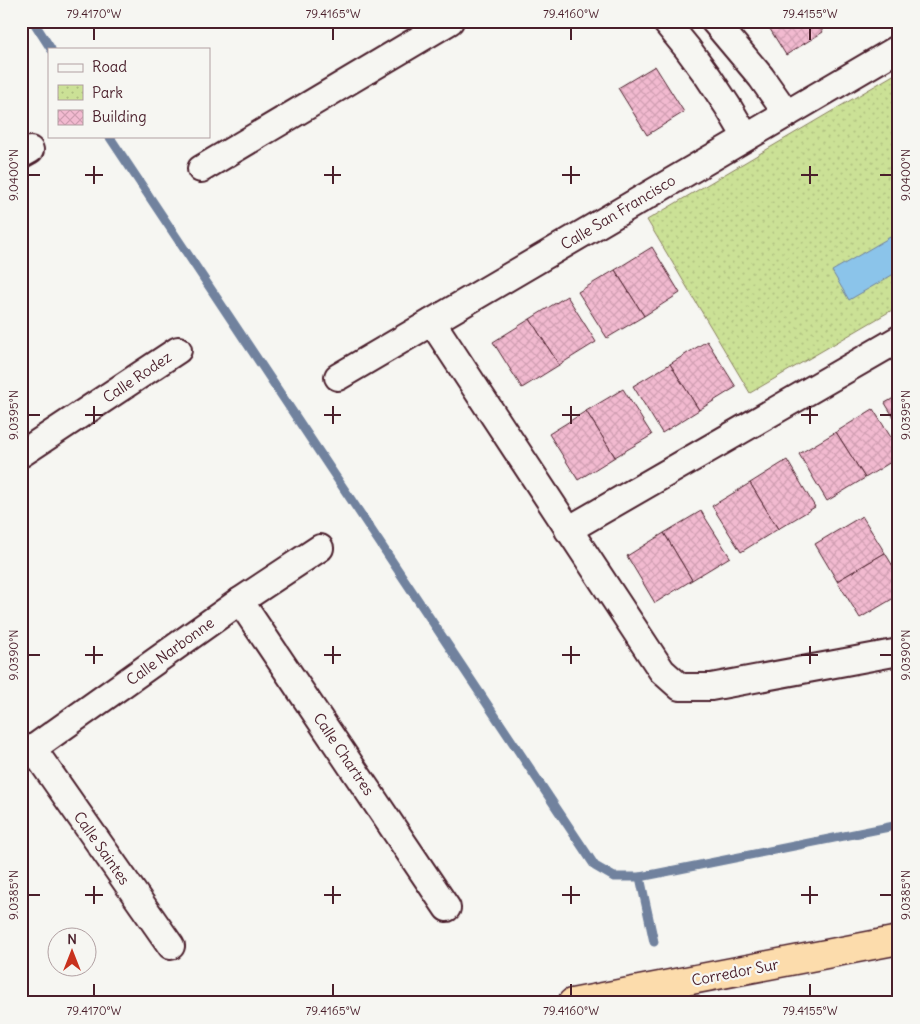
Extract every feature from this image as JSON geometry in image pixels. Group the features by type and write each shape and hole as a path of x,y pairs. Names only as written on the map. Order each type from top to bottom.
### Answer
{"highway":[{"name":"Corredor Sur","path":"572,1003 899,940"}],"street":[{"path":"201,169 450,21"},
{"path":"665,21 683,42 728,104 746,137"},
{"path":"714,21 761,77 787,114"},
{"name":"Calle San Francisco","path":"338,377 899,48"},
{"path":"432,322 662,671 680,687 712,688 899,652"},
{"path":"568,530 899,339"},
{"name":"Calle Rodez","path":"21,454 178,350"},
{"name":"Calle Narbonne","path":"27,753 240,601 320,548"},
{"name":"Calle Chartres","path":"240,601 447,908"},
{"name":"Calle Saintes","path":"27,753 171,946"}],"green space":[{"path":"895,74 899,80 899,306 750,393 647,220"}],"water":[{"path":"892,236 899,247 899,271 849,300 832,271"}],"building":[{"path":"765,21 816,21 823,32 786,55"},
{"path":"655,66 684,112 647,135 618,88"},
{"path":"652,247 680,293 644,316 615,270"},
{"path":"615,270 644,316 607,338 578,292"},
{"path":"567,296 596,342 559,365 530,319"},
{"path":"530,319 559,365 522,388 493,342"},
{"path":"707,341 736,387 699,410 670,364"},
{"path":"670,364 699,410 662,433 633,386"},
{"path":"623,389 652,435 615,457 586,411"},
{"path":"899,395 899,426 885,403"},
{"path":"873,409 899,450 899,457 865,478 836,432"},
{"path":"586,411 615,457 578,480 549,434"},
{"path":"836,432 865,478 827,501 799,454"},
{"path":"787,460 815,507 778,529 750,483"},
{"path":"750,483 778,529 741,552 712,506"},
{"path":"701,511 730,557 692,580 664,533"},
{"path":"862,516 885,553 837,581 815,544"},
{"path":"664,533 692,580 655,603 627,556"},
{"path":"885,553 899,576 899,595 860,618 837,581"}],"waterway":[{"path":"33,21 50,48"},
{"path":"110,138 595,866 614,877 640,877 654,942"},
{"path":"640,877 899,825"}]}
